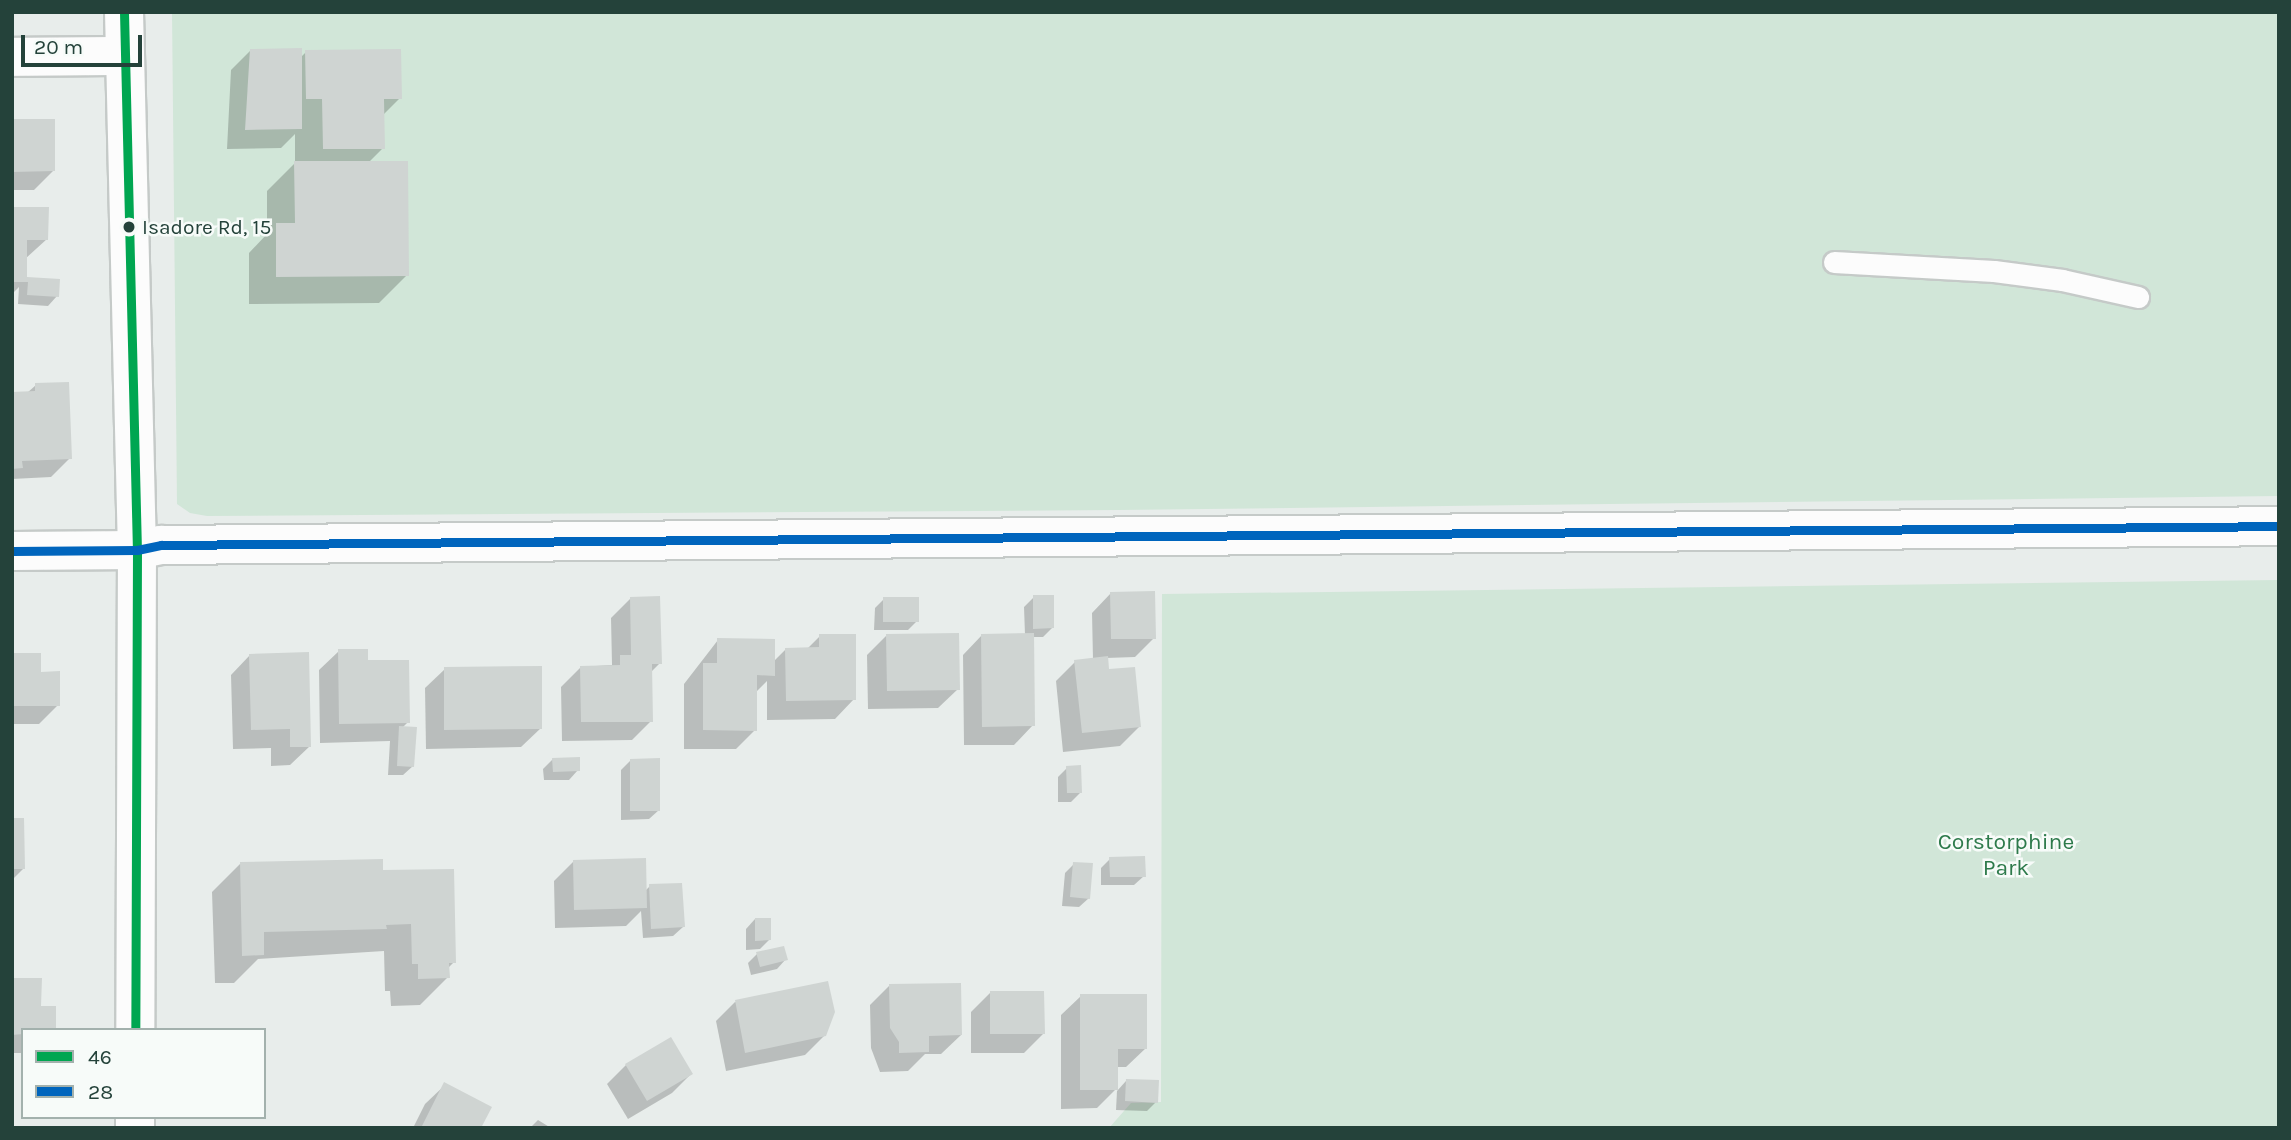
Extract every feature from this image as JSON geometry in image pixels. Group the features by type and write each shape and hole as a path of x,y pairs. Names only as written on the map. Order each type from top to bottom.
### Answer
{"street":[{"path":"124,12 137,550 135,1028"},
{"path":"12,57 125,56"},
{"path":"12,551 137,550 175,545 2279,526"}],"lane":[{"path":"1835,262 1994,271 2062,280 2138,297"}],"green space":[{"path":"172,12 2279,12 2279,496 1119,510 207,516 190,513 177,504"},
{"name":"Corstorphine Park","path":"2279,580 2279,1128 1109,1128 1131,1103 1161,1102 1162,594"}],"building":[{"path":"302,48 302,129 245,130 250,49"},
{"path":"401,49 402,99 384,99 385,149 323,149 322,99 306,99 305,50"},
{"path":"12,119 55,119 55,171 12,172"},
{"path":"294,161 408,161 409,276 276,277 276,223 295,223"},
{"path":"12,207 49,207 48,240 27,240 27,277 60,279 59,297 27,295 28,282 12,282"},
{"path":"69,382 72,459 22,461 23,468 12,469 12,392 35,391 35,383"},
{"path":"1155,591 1156,639 1111,639 1110,592"},
{"path":"1033,595 1054,595 1054,628 1033,629"},
{"path":"660,596 662,664 652,664 653,722 581,722 580,666 620,665 620,655 631,655 630,597"},
{"path":"883,597 919,597 919,622 883,622"},
{"path":"959,633 960,690 887,691 886,634"},
{"path":"1034,633 1035,726 982,727 981,634"},
{"path":"819,634 856,634 856,700 786,701 785,648 819,647"},
{"path":"717,638 775,639 775,676 757,675 757,731 703,730 703,663 717,663"},
{"path":"338,649 368,649 368,660 409,660 410,723 339,724"},
{"path":"309,652 311,747 290,747 290,729 251,730 249,654"},
{"path":"12,653 41,653 41,672 60,671 60,706 12,706"},
{"path":"1108,656 1109,669 1135,667 1141,727 1082,733 1074,660"},
{"path":"542,666 542,729 444,730 444,667"},
{"path":"399,726 417,727 414,767 397,766"},
{"path":"580,757 580,771 553,772 552,758"},
{"path":"660,758 660,811 630,811 630,759"},
{"path":"1081,765 1082,793 1067,793 1066,766"},
{"path":"12,818 24,818 25,869 12,869"},
{"path":"1145,856 1146,877 1110,877 1109,857"},
{"path":"646,858 647,908 574,910 573,860"},
{"path":"383,859 383,870 454,869 456,963 449,963 450,978 418,979 418,964 412,964 411,924 386,925 387,929 264,932 264,955 242,956 240,862"},
{"path":"1073,862 1093,863 1090,899 1070,897"},
{"path":"682,883 685,927 651,929 649,884"},
{"path":"755,918 771,918 771,940 755,941"},
{"path":"784,946 788,960 760,967 756,952"},
{"path":"12,978 42,978 41,1006 56,1006 56,1028 21,1028 21,1034 12,1035"},
{"path":"828,981 835,1012 826,1036 745,1053 735,1000"},
{"path":"961,983 962,1035 929,1036 929,1052 899,1053 899,1042 890,1028 889,984"},
{"path":"990,991 1044,991 1045,1034 990,1034"},
{"path":"1080,994 1147,994 1147,1049 1118,1049 1118,1090 1080,1090"},
{"path":"671,1037 693,1074 647,1101 625,1064"},
{"path":"1126,1079 1159,1080 1158,1103 1125,1101"},
{"path":"444,1082 492,1107 481,1128 421,1128"}],"transit line":[{"name":"46","path":"124,12 137,550 135,1028"},
{"name":"28","path":"12,551 137,550 161,545 2279,526"}],"place":[{"name":"Isadore Rd, 15","path":"129,227"}]}
